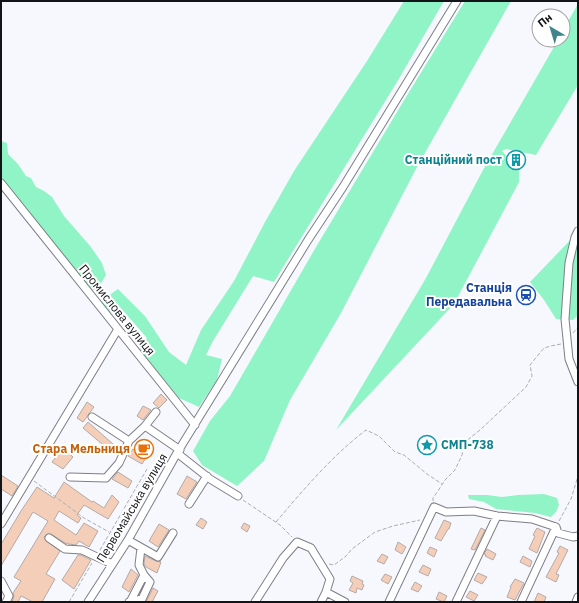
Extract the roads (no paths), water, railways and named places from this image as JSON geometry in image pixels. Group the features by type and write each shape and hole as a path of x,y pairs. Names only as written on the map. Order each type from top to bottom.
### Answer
{"street":[{"name":"Первомайська вулиця","path":"88,602 128,540 179,451 308,240 343,187 457,1"},
{"name":"Промислова вулиця","path":"1,183 195,425"},
{"path":"578,231 575,236 569,263 565,319 569,359 578,382"},
{"path":"1,524 118,329"},
{"path":"70,477 106,478 119,463 129,441 145,426 156,412"},
{"path":"92,417 129,441"},
{"path":"145,426 179,451 206,476 238,496"},
{"path":"189,504 206,476"},
{"path":"389,602 434,507 446,512 474,511 497,516 532,519 556,527"},
{"path":"456,602 497,516"},
{"path":"556,527 558,533 574,537 578,536"},
{"path":"521,602 556,527"},
{"path":"128,540 158,557 173,533"},
{"path":"49,538 65,549 82,550 112,564"},
{"path":"255,602 283,558 297,542 311,548 330,579 326,592 320,602"},
{"path":"130,602 142,599 150,582 144,575 139,565 142,548"},
{"path":"1,581 9,596 6,602"},
{"path":"326,592 345,602"},
{"path":"576,602 578,597"}],"place":[{"name":"Станційний пост","path":"516,160"},
{"name":"Станція Передавальна","path":"526,295"},
{"name":"СМП-738","path":"427,445"},
{"name":"Стара Мельниця","path":"144,449"}]}
